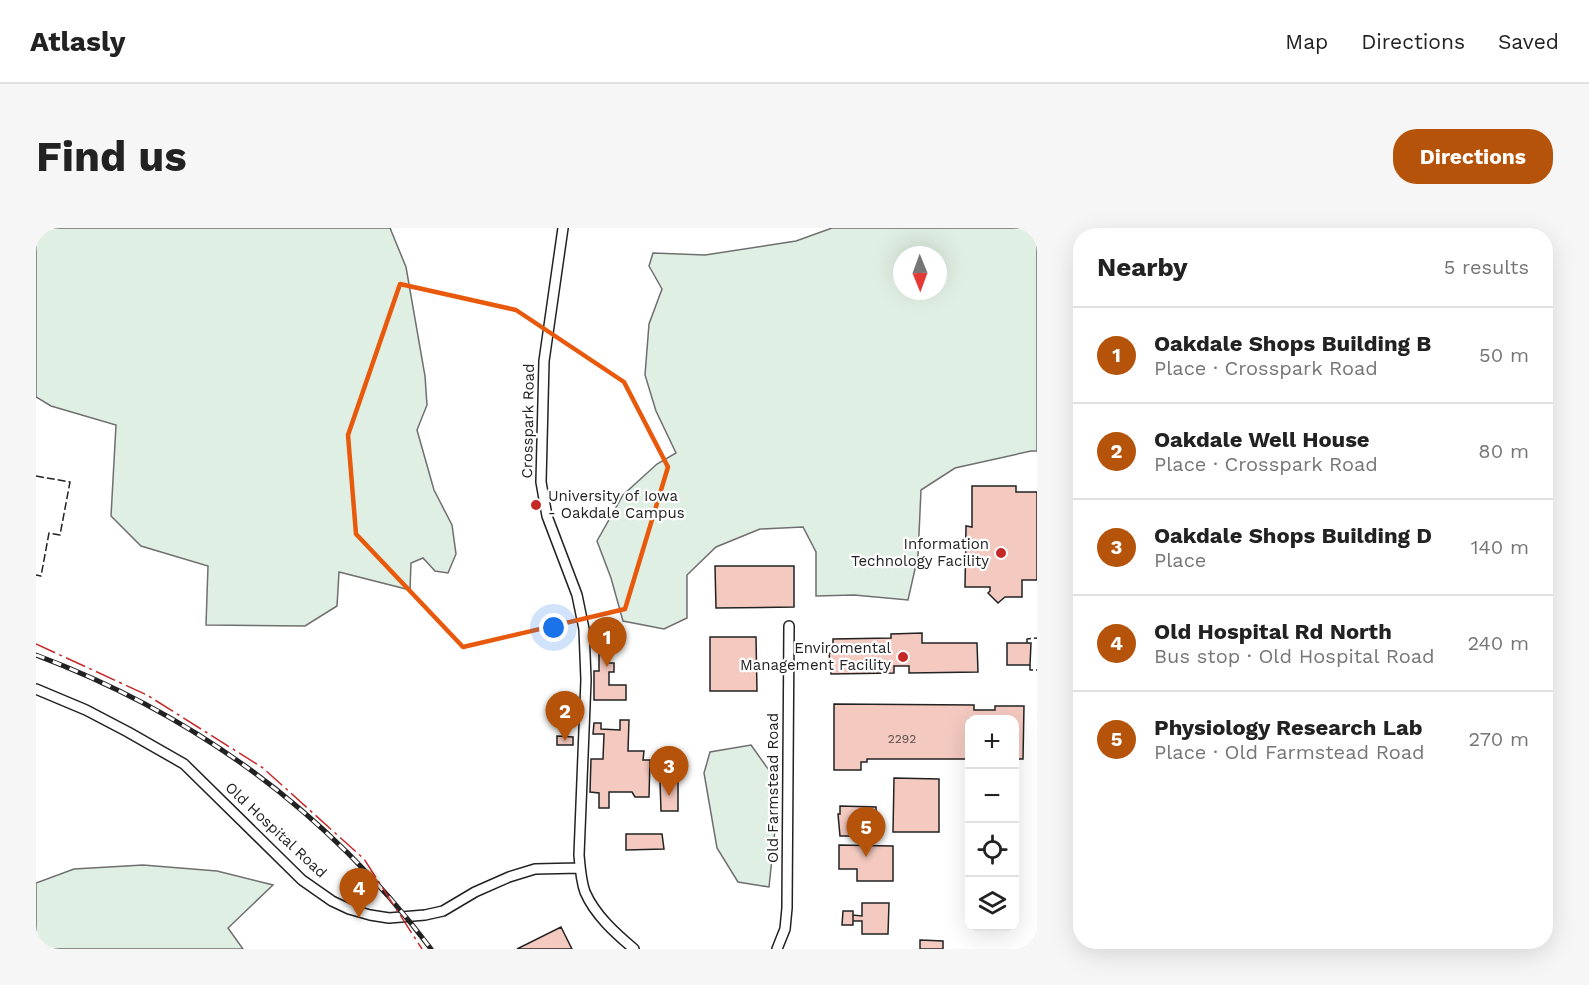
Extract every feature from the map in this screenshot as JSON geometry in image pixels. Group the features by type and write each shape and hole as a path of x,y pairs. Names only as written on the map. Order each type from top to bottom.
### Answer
{"street":[{"name":"Crosspark Road","path":"563,228 544,361 541,482 547,516 577,595 584,629 586,680 580,868 585,891 596,912 634,949"},
{"name":"Old Farmstead Road","path":"777,949 785,929 787,908 789,626"},
{"name":"Old Hospital Road","path":"36,689 86,710 184,764 302,880 332,901 349,909 389,918 425,915 443,911 475,892 508,877 535,869 580,868"}],"highlighted area":[{"path":"400,284 516,310 624,382 668,467 625,609 463,647 356,534 348,435"}],"green space":[{"path":"36,228 390,228 406,267 425,376 427,405 417,430 434,490 452,525 456,554 448,573 435,571 423,558 411,563 410,590 339,572 337,606 305,626 206,625 208,566 141,546 111,516 116,425 51,406 36,397"},
{"path":"832,228 1037,228 1037,451 955,468 921,490 918,556 908,600 854,595 816,596 816,552 803,527 760,529 716,547 687,575 687,618 664,629 623,621 611,578 597,541 623,495 657,464 676,453 656,411 645,375 649,324 662,289 649,266 653,253 705,255 796,241"},
{"path":"751,745 771,773 775,830 769,887 738,882 717,848 704,773 710,752"},
{"path":"143,865 217,871 273,885 228,928 243,949 36,949 36,883 74,869"}],"building":[{"name":"Information Technology Facility","path":"972,486 1016,486 1016,492 1037,492 1037,580 1022,580 1022,597 1005,597 998,603 988,593 990,587 965,587 966,526 972,527"},
{"path":"715,566 794,566 794,607 716,608"},
{"path":"599,633 609,633 609,663 614,663 614,672 609,672 609,685 626,685 626,700 594,700 594,671 599,671"},
{"name":"Enviromental Management Facility","path":"922,633 922,643 977,643 978,672 909,673 909,666 894,666 894,673 831,674 829,653 833,653 833,639 891,638 891,634"},
{"path":"710,637 756,637 757,691 710,691"},
{"path":"1007,643 1031,643 1030,665 1007,665"},
{"path":"834,704 974,705 974,710 995,710 995,706 1024,706 1023,759 1019,759 1019,715 965,715 965,759 867,759 867,762 861,762 861,770 834,770"},
{"path":"620,720 629,720 628,751 644,751 643,760 650,760 649,797 635,797 632,792 609,792 609,808 599,808 599,793 590,792 591,759 603,759 604,734 593,734 594,723 601,723 601,729 620,730"},
{"path":"557,736 573,737 573,745 557,745"},
{"path":"894,778 939,779 939,832 893,832"},
{"path":"660,781 678,781 678,811 661,811"},
{"path":"840,806 876,807 878,829 876,829 876,836 840,836 838,814 840,814"},
{"path":"626,834 662,834 664,849 626,850"},
{"path":"839,845 893,846 893,881 857,881 857,869 839,869"},
{"path":"862,903 889,903 888,934 862,934 862,921 853,921 853,915 862,916"},
{"path":"843,911 853,911 853,925 842,925"},
{"path":"561,927 572,949 517,949"},
{"path":"920,940 943,941 943,949 920,949"}],"railway":[{"path":"36,655 95,679 151,707 204,739 255,774 303,812 349,854 431,949"}],"fence":[{"path":"36,476 70,482 60,535 49,533 41,576 36,575"},
{"path":"1027,643 1027,639 1037,638"},
{"path":"1030,665 1030,670 1037,670"}],"power":[{"path":"36,644 147,695 263,768 364,859 422,949"}],"place":[{"name":"University of Iowa - Oakdale Campus","path":"536,505"},
{"name":"Information Technology Facility","path":"1001,553"},
{"name":"Enviromental Management Facility","path":"903,657"},
{"name":"Oakdale Shops Building B","path":"607,667"},
{"name":"Oakdale Well House","path":"565,741"},
{"name":"Oakdale Shops Building D","path":"669,796"},
{"name":"Physiology Research Lab","path":"866,857"},
{"name":"Old Hospital Rd North","path":"359,918"}]}
